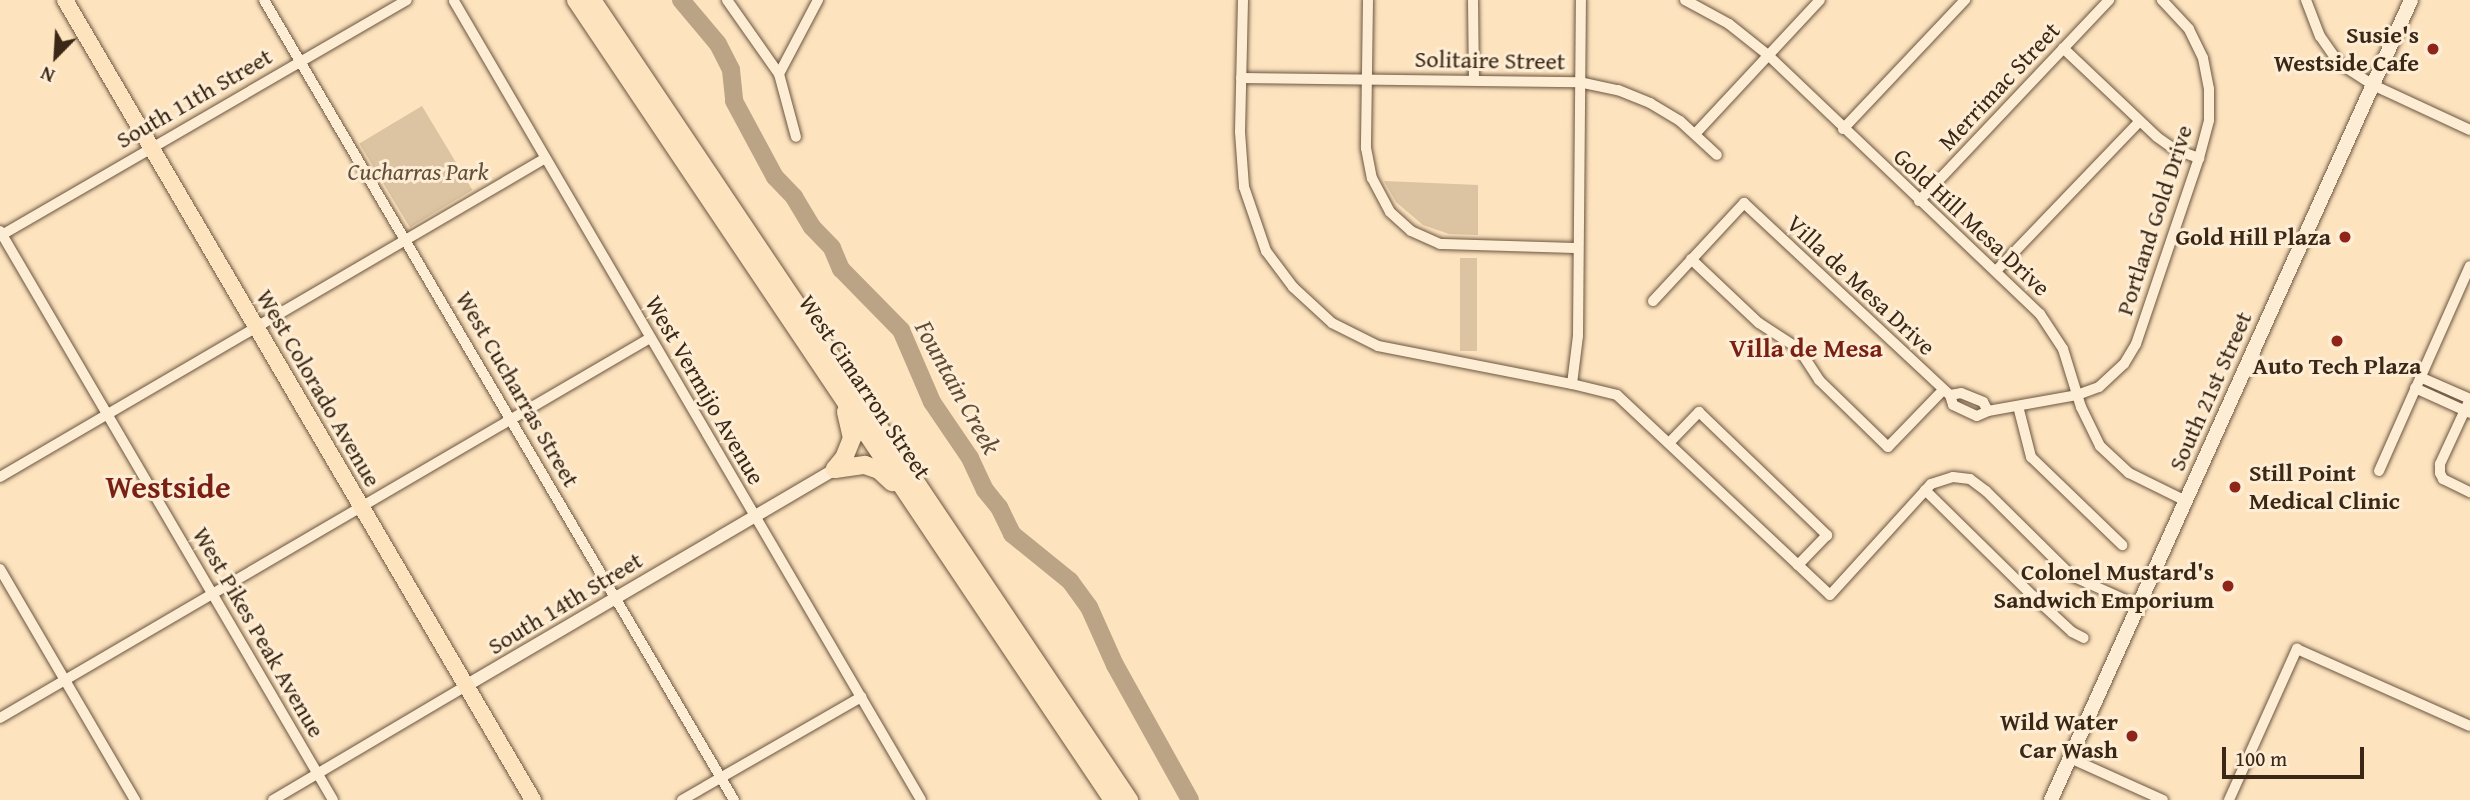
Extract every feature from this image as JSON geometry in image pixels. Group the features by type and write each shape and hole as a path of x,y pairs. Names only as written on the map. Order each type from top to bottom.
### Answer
{"highway":[{"name":"West Cimarron Street","path":"576,0 1113,800"},
{"name":"West Cimarron Street","path":"592,0 1129,800"},
{"path":"821,366 846,411 852,431 848,451 835,469"},
{"path":"835,469 865,465 879,470 930,530"}],"main road":[{"name":"West Colorado Avenue","path":"65,0 468,684 533,800"},
{"name":"South 21st Street","path":"2051,800 2411,0"}],"street":[{"name":"West Cucharras Street","path":"264,0 734,800"},
{"name":"South 11th Street","path":"1,234 407,0"},
{"path":"727,0 779,74 796,137"},
{"path":"779,74 818,0"},
{"path":"1243,0 1241,167 1249,207 1266,251 1293,287 1332,323 1378,346 1617,395 1830,595 1925,490 1942,478 1970,479 2072,576 2139,606"},
{"path":"1368,0 1366,148 1372,178 1391,212 1412,232 1440,244 1578,248"},
{"path":"1473,0 1474,80"},
{"path":"1572,384 1578,337 1581,0"},
{"name":"Gold Hill Mesa Drive","path":"1685,0 1729,24 1768,55 1843,129 1996,271 2051,327 2067,360 2092,434 2109,457 2142,481 2186,501"},
{"path":"1695,134 1820,0"},
{"path":"1843,129 1965,0"},
{"name":"Merrimac Street","path":"1919,201 2109,0"},
{"name":"Portland Gold Drive","path":"2077,395 2108,381 2130,355 2199,158 2209,120 2207,74 2203,58 2189,29 2162,0"},
{"path":"2306,0 2330,53 2373,85 2470,130"},
{"name":"West Vermijo Avenue","path":"454,1 921,800"},
{"path":"2063,48 2139,122 2174,149 2199,158"},
{"name":"Solitaire Street","path":"1241,78 1579,82 1642,99 1667,112 1717,155"},
{"path":"1996,271 2139,122"},
{"path":"0,477 544,159"},
{"name":"Villa de Mesa Drive","path":"1691,259 1745,203 1946,392 1953,405 1977,416 1988,411 2077,395"},
{"name":"West Pikes Peak Avenue","path":"1,234 333,800"},
{"path":"1653,301 1691,259 1759,323 1799,349 1819,380 1888,447 1946,392"},
{"path":"2379,471 2470,266"},
{"path":"0,718 650,338"},
{"path":"2420,377 2470,399 2467,412 2440,464 2440,473 2444,480 2470,492"},
{"path":"2415,388 2467,412"},
{"path":"2018,406 2031,457 2122,545"},
{"path":"1670,442 1699,412 1827,535 1798,565"},
{"name":"South 14th Street","path":"273,800 835,469"},
{"path":"1925,490 2033,596 2072,632 2084,638"},
{"path":"0,569 135,800"},
{"path":"2229,800 2297,649 2470,726"},
{"path":"682,800 860,697"},
{"path":"2070,758 2163,800"}],"green space":[{"name":"Cucharras Park","path":"422,106 472,190 410,228 359,144"},
{"path":"1384,181 1478,185 1478,235 1449,234 1423,225 1396,202"},
{"path":"1460,258 1477,258 1477,351 1460,351"}],"waterway":[{"name":"Fountain Creek","path":"681,0 718,44 731,70 734,101 775,177 794,197 812,227 832,248 841,269 901,330 932,402 970,458 985,490 999,507 1012,534 1070,581 1089,607 1115,665 1190,800"}],"place":[{"name":"Susie's Westside Cafe","path":"2433,49"},
{"name":"Gold Hill Plaza","path":"2345,237"},
{"name":"Auto Tech Plaza","path":"2337,341"},
{"name":"Still Point Medical Clinic","path":"2235,487"},
{"name":"Colonel Mustard's Sandwich Emporium","path":"2228,586"},
{"name":"Wild Water Car Wash","path":"2132,736"}],"district":[{"name":"Villa de Mesa","path":"1806,348"},
{"name":"Westside","path":"168,487"}]}
